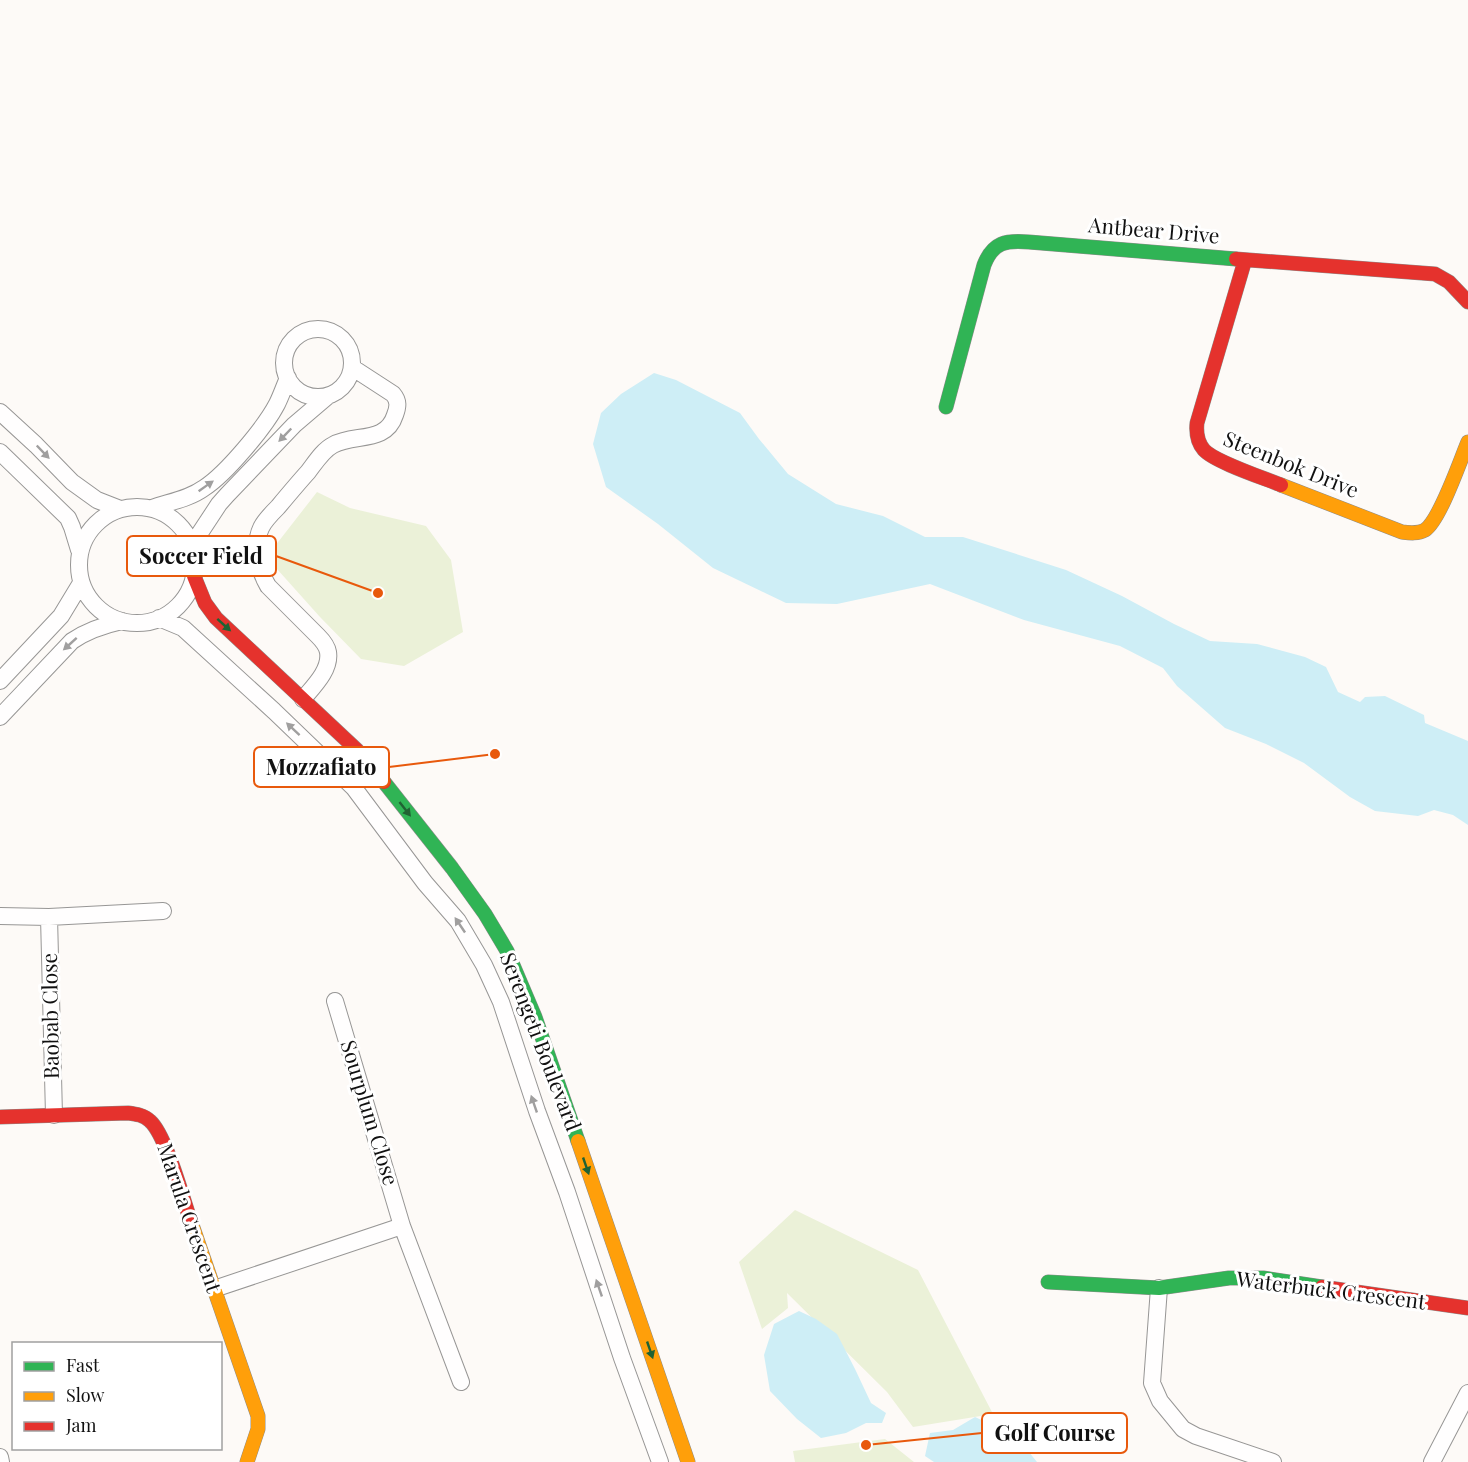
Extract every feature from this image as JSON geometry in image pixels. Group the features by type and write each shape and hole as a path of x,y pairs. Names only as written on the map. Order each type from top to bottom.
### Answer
{"street":[{"name":"Antbear Drive","path":"946,407 983,269 988,254 1000,244 1018,242 1073,244 1435,274 1449,282 1468,302"},
{"name":"Steenbok Drive","path":"1245,260 1197,423 1196,431 1200,447 1209,455 1402,532 1414,534 1424,531 1437,517 1468,442"},
{"path":"192,545 227,495 294,425 328,396 341,389 349,380 353,368 348,345 340,336 331,331 309,330 299,334 291,342 286,351 285,372 297,390 308,396 320,398 328,396"},
{"path":"303,699 325,669 328,652 318,636 268,586 262,576 258,560 258,540 261,528 332,445 384,432 391,426 397,411 396,398 353,368"},
{"path":"152,508 192,495 204,489 218,477 260,430 277,404 288,378"},
{"path":"0,412 72,482 97,500 120,509"},
{"path":"0,452 68,518 79,550 78,569 82,588 94,605 110,617 129,623 149,622 159,618 168,614 183,601 193,583 196,563 192,545 183,528 169,516 152,508 134,506 120,509 99,519 87,533 79,550"},
{"name":"Serengeti Boulevard","path":"194,576 205,603 216,618 357,750 459,877 507,951 535,1017 688,1462"},
{"path":"0,681 61,616 81,583"},
{"name":"Serengeti Boulevard","path":"159,618 183,628 354,788 425,883 458,921 484,964 501,1002 622,1358 660,1462"},
{"path":"0,717 72,641 81,634 101,626 123,621"},
{"path":"0,916 49,917 163,911"},
{"name":"Baobab Close","path":"49,917 54,1115"},
{"name":"Sourplum Close","path":"335,1001 402,1226 462,1382"},
{"name":"Marula Crescent","path":"0,1117 128,1113 141,1114 148,1118 164,1143 258,1416 258,1429 247,1462"},
{"path":"214,1289 402,1226"},
{"name":"Waterbuck Crescent","path":"1048,1282 1159,1288 1228,1278 1263,1278 1468,1308"},
{"path":"1159,1288 1152,1383 1160,1401 1184,1429 1196,1436 1273,1462"},
{"path":"1432,1462 1468,1393"},
{"path":"0,1457 1,1462"}],"green space":[{"path":"317,492 350,508 426,526 451,560 463,632 404,666 361,659 277,569 275,546"},
{"path":"795,1210 918,1270 993,1414 913,1427 887,1392 787,1293 788,1308 762,1329 739,1262"},
{"path":"885,1439 914,1462 795,1462 793,1451"}],"water":[{"path":"654,373 676,380 740,413 788,474 836,504 883,516 925,537 963,537 1066,570 1210,641 1257,644 1305,657 1326,667 1338,692 1360,702 1365,697 1385,696 1424,715 1425,723 1468,741 1468,825 1453,815 1434,810 1418,816 1375,811 1350,797 1304,763 1266,744 1225,728 1177,686 1163,668 1120,646 1024,620 930,584 837,604 786,603 713,568 658,524 606,487 593,444 601,413 621,394"},
{"path":"799,1311 816,1319 837,1334 871,1403 886,1413 882,1423 866,1423 846,1433 821,1438 797,1419 770,1391 764,1355 774,1324"},
{"path":"975,1417 1016,1436 1037,1462 934,1462 925,1456 930,1433 953,1430"}],"traffic: fast":[{"path":"946,407 984,265 992,251 1001,244 1021,241 1236,259"},
{"path":"384,782 452,868 485,914 507,951 535,1017 578,1141"},
{"path":"1048,1282 1159,1288 1229,1278 1263,1278 1322,1287"}],"traffic: slow":[{"path":"1281,485 1402,532 1420,532 1425,530 1437,515 1468,442"},
{"path":"578,1141 688,1462"},
{"path":"191,1222 258,1416 258,1429 247,1462"}],"traffic: jam":[{"path":"1236,259 1435,274 1449,282 1468,302"},
{"path":"1245,260 1197,423 1198,441 1210,455 1229,465 1281,485"},
{"path":"194,576 205,603 216,618 357,750 384,782"},
{"path":"0,1117 128,1113 145,1117 156,1128 162,1139 191,1222"},
{"path":"1322,1287 1468,1308"}],"place":[{"name":"Soccer Field","path":"378,593"},
{"name":"Mozzafiato","path":"495,754"},
{"name":"Golf Course","path":"866,1445"}]}
